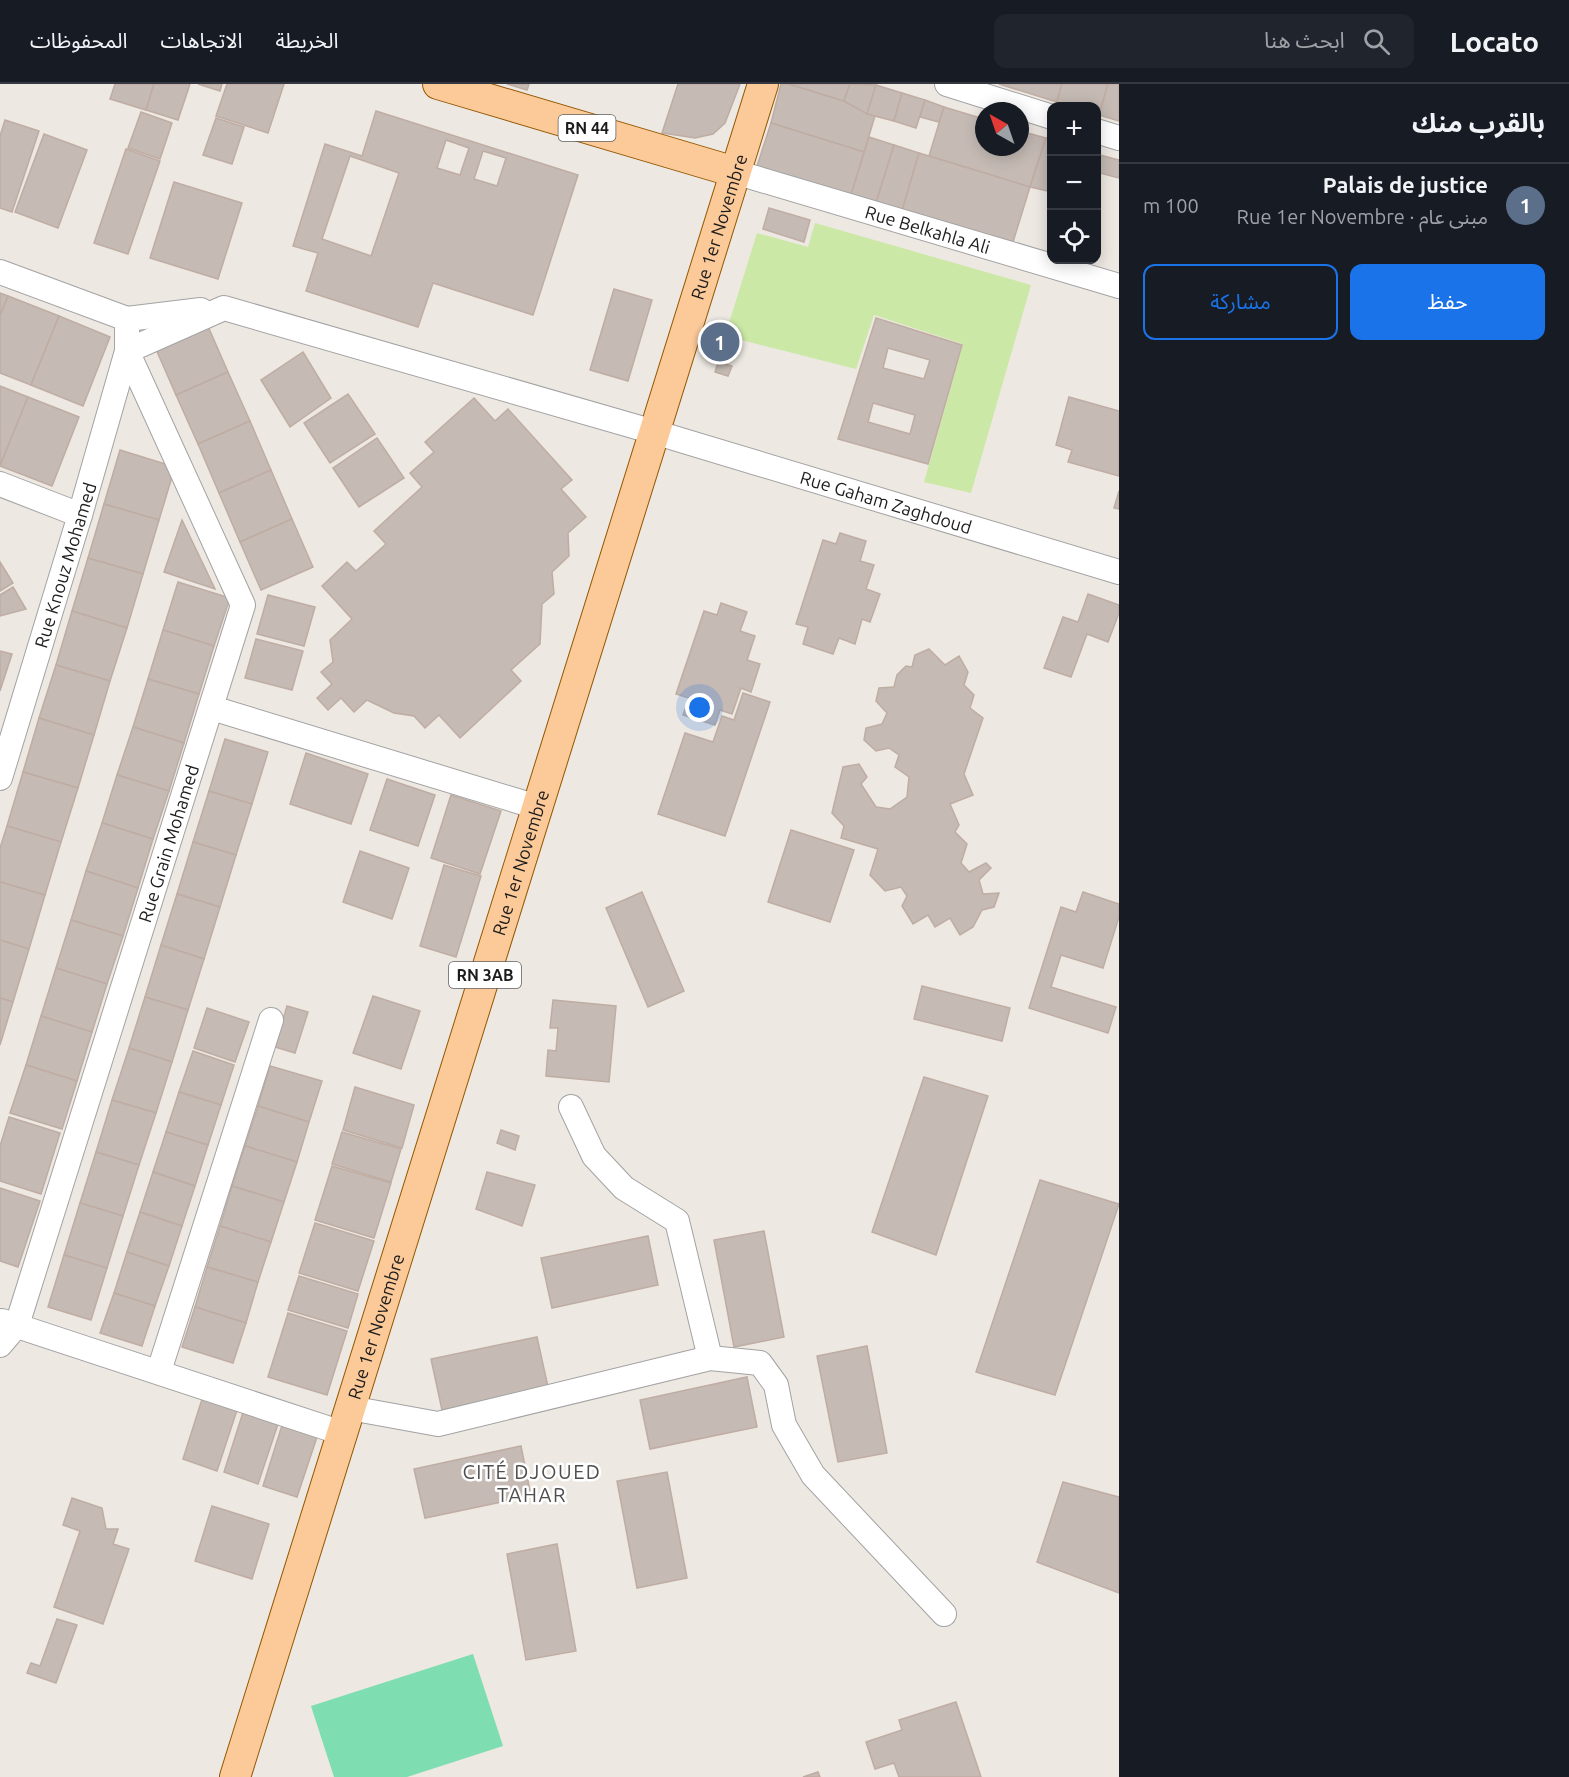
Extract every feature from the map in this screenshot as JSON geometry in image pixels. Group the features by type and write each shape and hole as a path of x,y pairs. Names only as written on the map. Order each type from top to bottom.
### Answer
{"main road":[{"name":"RN 44","path":"438,84 735,172"},
{"name":"Rue 1er Novembre","path":"235,1777 763,84"}],"street":[{"path":"947,84 1047,115"},
{"path":"1101,133 1119,138"},
{"name":"Rue Belkahla Ali","path":"735,172 1119,286"},
{"path":"0,272 127,319 224,308"},
{"path":"127,319 127,351 224,308"},
{"name":"Rue Gaham Zaghdoud","path":"224,308 654,432 1119,572"},
{"name":"Rue Knouz Mohamed","path":"0,778 127,351"},
{"name":"Rue Grain Mohamed","path":"0,1345 212,708 243,605 127,351"},
{"path":"0,484 80,515"},
{"path":"212,708 537,807"},
{"path":"159,1371 271,1020"},
{"path":"571,1107 594,1156 624,1188 677,1221 710,1358"},
{"path":"8,1323 159,1371 346,1420 438,1424 710,1358 760,1364 776,1385 784,1425 813,1475 944,1614"}],"green space":[{"path":"815,223 1031,285 971,493 924,482 963,344 874,315 856,369 725,336 757,233 808,247"},
{"path":"473,1654 503,1746 407,1777 334,1777 311,1706"}],"building":[{"path":"115,84 154,84 146,110 110,99"},
{"path":"154,84 190,84 178,120 146,110"},
{"path":"198,84 222,84 220,91"},
{"path":"227,84 284,84 268,133 216,116"},
{"path":"507,84 529,84 527,90"},
{"path":"678,84 740,84 725,123 713,134 695,138 662,133"},
{"path":"781,84 789,84 844,101 875,116 864,152 771,123"},
{"path":"789,84 850,84 844,101"},
{"path":"850,84 876,85 867,114 844,101"},
{"path":"999,84 1062,84 1057,102"},
{"path":"1062,84 1108,84 1101,108 1101,102 1057,102"},
{"path":"1108,84 1119,84 1119,121 1101,116"},
{"path":"876,85 902,93 894,121 867,114"},
{"path":"902,93 925,100 916,128 894,121"},
{"path":"925,100 944,107 939,122 920,117"},
{"path":"944,107 975,116 975,156 1029,156 1029,133 1046,138 1030,187 929,156"},
{"path":"376,111 578,175 533,315 433,283 418,327 306,291 318,253 293,246 325,144 362,156","holes":["446,140 469,148 460,175 437,168","483,151 506,158 497,186 474,179","350,156 399,173 371,256 322,239"]},
{"path":"141,112 172,123 160,159 128,148"},
{"path":"216,118 244,127 232,164 203,155"},
{"path":"5,120 39,131 12,212 0,208 0,136"},
{"path":"771,123 864,152 851,195 757,166"},
{"path":"44,134 87,150 58,228 15,212"},
{"path":"869,137 894,145 876,203 851,195"},
{"path":"1046,138 1047,138 1047,191 1030,187"},
{"path":"894,145 919,153 902,211 876,203"},
{"path":"126,149 160,161 128,254 94,243"},
{"path":"919,153 1030,187 1013,242 902,211"},
{"path":"1101,155 1119,160 1119,178 1101,173"},
{"path":"174,182 242,203 218,279 150,258"},
{"path":"769,208 810,220 804,242 763,229"},
{"path":"614,289 652,300 628,381 590,370"},
{"path":"0,293 8,296 0,316"},
{"path":"8,296 59,316 31,385 0,373 0,316"},
{"path":"59,316 110,337 83,406 31,385"},
{"path":"876,318 962,345 928,464 838,439","holes":["888,348 930,360 924,379 883,368","873,403 915,415 910,434 868,422"]},
{"path":"207,324 228,372 176,395 155,347"},
{"path":"303,352 331,398 290,427 261,380"},
{"path":"718,362 732,366 728,376 715,372"},
{"path":"228,372 250,421 198,444 176,395"},
{"path":"0,386 28,397 0,466"},
{"path":"348,394 375,434 330,463 304,423"},
{"path":"28,397 79,417 52,486 0,466"},
{"path":"1069,397 1119,411 1119,476 1068,462 1072,450 1056,445"},
{"path":"474,398 495,421 508,409 572,480 561,489 586,517 568,533 569,556 552,572 554,594 542,604 540,644 511,670 521,681 460,738 439,715 425,728 414,716 394,713 367,700 354,712 341,698 328,710 317,698 332,684 321,672 333,662 330,640 352,619 322,586 347,562 356,571 386,544 374,531 422,487 410,473 434,452 425,442"},
{"path":"250,421 271,470 219,493 198,444"},
{"path":"377,438 404,478 359,507 333,468"},
{"path":"120,450 175,467 159,520 104,504"},
{"path":"271,470 292,519 240,542 219,493"},
{"path":"1119,491 1119,509 1114,508"},
{"path":"104,504 159,520 143,574 88,558"},
{"path":"292,519 313,567 261,590 240,542"},
{"path":"182,520 215,589 164,572"},
{"path":"840,533 866,541 860,561 874,565 866,589 880,594 870,622 862,619 855,644 839,638 833,654 803,644 808,627 796,624 823,540 836,544"},
{"path":"88,558 143,574 127,628 72,611"},
{"path":"0,562 13,583 0,591"},
{"path":"178,582 230,598 214,646 163,630"},
{"path":"13,587 26,609 0,616 0,595"},
{"path":"1088,594 1119,605 1119,613 1108,642 1087,634 1071,677 1044,668 1063,617 1078,622"},
{"path":"268,595 315,607 304,646 257,634"},
{"path":"721,603 747,612 740,631 755,636 747,660 760,664 751,692 741,688 732,714 720,710 715,725 683,715 689,698 676,694 704,611 717,615"},
{"path":"72,611 127,628 110,681 56,665"},
{"path":"163,630 214,646 199,694 148,679"},
{"path":"256,639 303,651 292,690 245,678"},
{"path":"929,649 945,665 959,656 968,672 964,685 974,695 970,708 983,718 964,774 973,795 950,804 959,825 955,832 967,844 961,863 969,872 986,863 991,868 979,880 983,894 999,893 994,907 982,910 973,927 960,935 950,918 935,927 928,915 913,924 902,906 907,896 901,887 885,891 870,875 878,849 841,838 844,826 832,813 843,767 859,764 867,777 861,784 876,807 890,809 907,797 909,777 895,767 899,755 889,748 876,751 864,740 866,728 882,724 887,713 876,701 879,688 894,687 897,675 906,666 912,667 915,655"},
{"path":"0,651 12,654 0,691"},
{"path":"56,665 110,681 94,735 39,718"},
{"path":"148,679 199,694 184,743 133,727"},
{"path":"743,693 770,702 725,836 658,814 685,733 713,742 722,716 734,720"},
{"path":"39,718 94,735 78,788 23,772"},
{"path":"133,727 184,743 169,791 117,775"},
{"path":"225,739 268,752 252,804 209,791"},
{"path":"306,753 368,774 351,824 290,804"},
{"path":"23,772 78,788 61,842 7,826"},
{"path":"117,775 169,791 153,839 102,823"},
{"path":"387,779 435,795 418,846 370,830"},
{"path":"209,791 252,804 236,855 193,842"},
{"path":"451,795 501,811 480,874 431,858"},
{"path":"102,823 153,839 138,888 86,871"},
{"path":"7,826 61,842 45,895 0,882 0,848"},
{"path":"791,830 854,850 830,922 768,902"},
{"path":"193,842 236,855 220,907 177,894"},
{"path":"360,851 409,868 392,919 343,902"},
{"path":"444,865 481,876 456,957 420,946"},
{"path":"86,871 138,888 123,936 71,920"},
{"path":"0,882 45,895 29,949 0,940"},
{"path":"642,892 684,991 648,1007 606,908"},
{"path":"1083,892 1119,904 1119,917 1103,968 1061,955 1051,987 1116,1007 1108,1033 1029,1008 1061,907 1076,912"},
{"path":"177,894 220,907 204,959 161,945"},
{"path":"71,920 123,936 107,984 56,968"},
{"path":"0,940 29,949 13,1002 0,998"},
{"path":"161,945 204,959 188,1010 145,997"},
{"path":"56,968 107,984 92,1032 41,1016"},
{"path":"922,986 1010,1008 1002,1041 914,1019"},
{"path":"373,996 420,1011 401,1069 353,1053"},
{"path":"145,997 188,1010 172,1062 129,1048"},
{"path":"0,998 13,1002 0,1045"},
{"path":"553,1000 616,1006 609,1082 546,1076 548,1050 556,1051 558,1028 550,1028"},
{"path":"287,1006 308,1012 295,1053 275,1047"},
{"path":"207,1008 249,1022 235,1062 194,1048"},
{"path":"41,1016 92,1032 77,1081 26,1065"},
{"path":"129,1048 172,1062 156,1113 112,1100"},
{"path":"193,1051 234,1065 221,1105 179,1092"},
{"path":"26,1065 77,1081 62,1129 10,1113"},
{"path":"270,1066 322,1081 309,1122 258,1106"},
{"path":"924,1077 988,1096 936,1255 872,1232"},
{"path":"355,1087 414,1105 402,1148 343,1130"},
{"path":"179,1092 221,1105 208,1145 166,1132"},
{"path":"112,1100 156,1113 139,1165 96,1152"},
{"path":"258,1106 309,1122 297,1162 245,1146"},
{"path":"9,1117 60,1133 41,1194 0,1181 0,1146"},
{"path":"501,1130 519,1136 515,1150 497,1143"},
{"path":"166,1132 208,1145 195,1186 153,1172"},
{"path":"342,1132 401,1149 391,1182 332,1164"},
{"path":"245,1146 297,1162 284,1202 232,1186"},
{"path":"96,1152 139,1165 123,1216 80,1203"},
{"path":"332,1166 391,1183 374,1238 315,1220"},
{"path":"153,1172 195,1186 182,1226 140,1212"},
{"path":"487,1172 535,1185 522,1226 476,1209"},
{"path":"1040,1180 1119,1204 1055,1395 976,1372"},
{"path":"232,1186 284,1202 271,1242 220,1226"},
{"path":"0,1188 40,1201 18,1267 0,1261"},
{"path":"80,1203 123,1216 107,1268 64,1255"},
{"path":"140,1212 182,1226 169,1266 127,1252"},
{"path":"315,1223 374,1241 358,1291 299,1273"},
{"path":"220,1226 271,1242 258,1282 207,1267"},
{"path":"764,1231 784,1337 734,1347 714,1240"},
{"path":"648,1236 658,1285 552,1308 541,1258"},
{"path":"127,1252 169,1266 155,1306 114,1293"},
{"path":"64,1255 107,1268 91,1320 48,1307"},
{"path":"207,1267 258,1282 246,1323 195,1307"},
{"path":"299,1276 358,1294 348,1328 288,1310"},
{"path":"114,1293 155,1306 142,1346 100,1333"},
{"path":"195,1307 246,1323 233,1363 182,1347"},
{"path":"288,1313 347,1331 327,1395 268,1377"},
{"path":"537,1337 548,1387 442,1410 431,1359"},
{"path":"867,1346 887,1453 838,1462 817,1356"},
{"path":"747,1377 757,1427 650,1449 640,1400"},
{"path":"204,1393 239,1404 217,1471 183,1459"},
{"path":"245,1406 280,1418 258,1484 224,1472"},
{"path":"284,1419 319,1431 297,1497 263,1486"},
{"path":"521,1446 531,1496 425,1518 414,1469"},
{"path":"667,1472 687,1578 637,1588 617,1481"},
{"path":"1063,1482 1119,1497 1119,1593 1037,1562"},
{"path":"72,1498 102,1508 106,1529 118,1529 113,1544 129,1549 103,1624 54,1607 80,1531 63,1525"},
{"path":"212,1506 269,1524 252,1579 195,1561"},
{"path":"557,1544 576,1651 526,1660 507,1554"},
{"path":"57,1619 77,1625 56,1683 27,1673 31,1663 40,1666"},
{"path":"956,1702 981,1777 899,1777 894,1763 875,1769 866,1742 902,1730 899,1720"},
{"path":"818,1772 820,1777 803,1777"}],"place":[{"name":"Palais de justice","path":"720,342"}],"district":[{"name":"CITÉ DJOUED TAHAR","path":"532,1482"}]}
